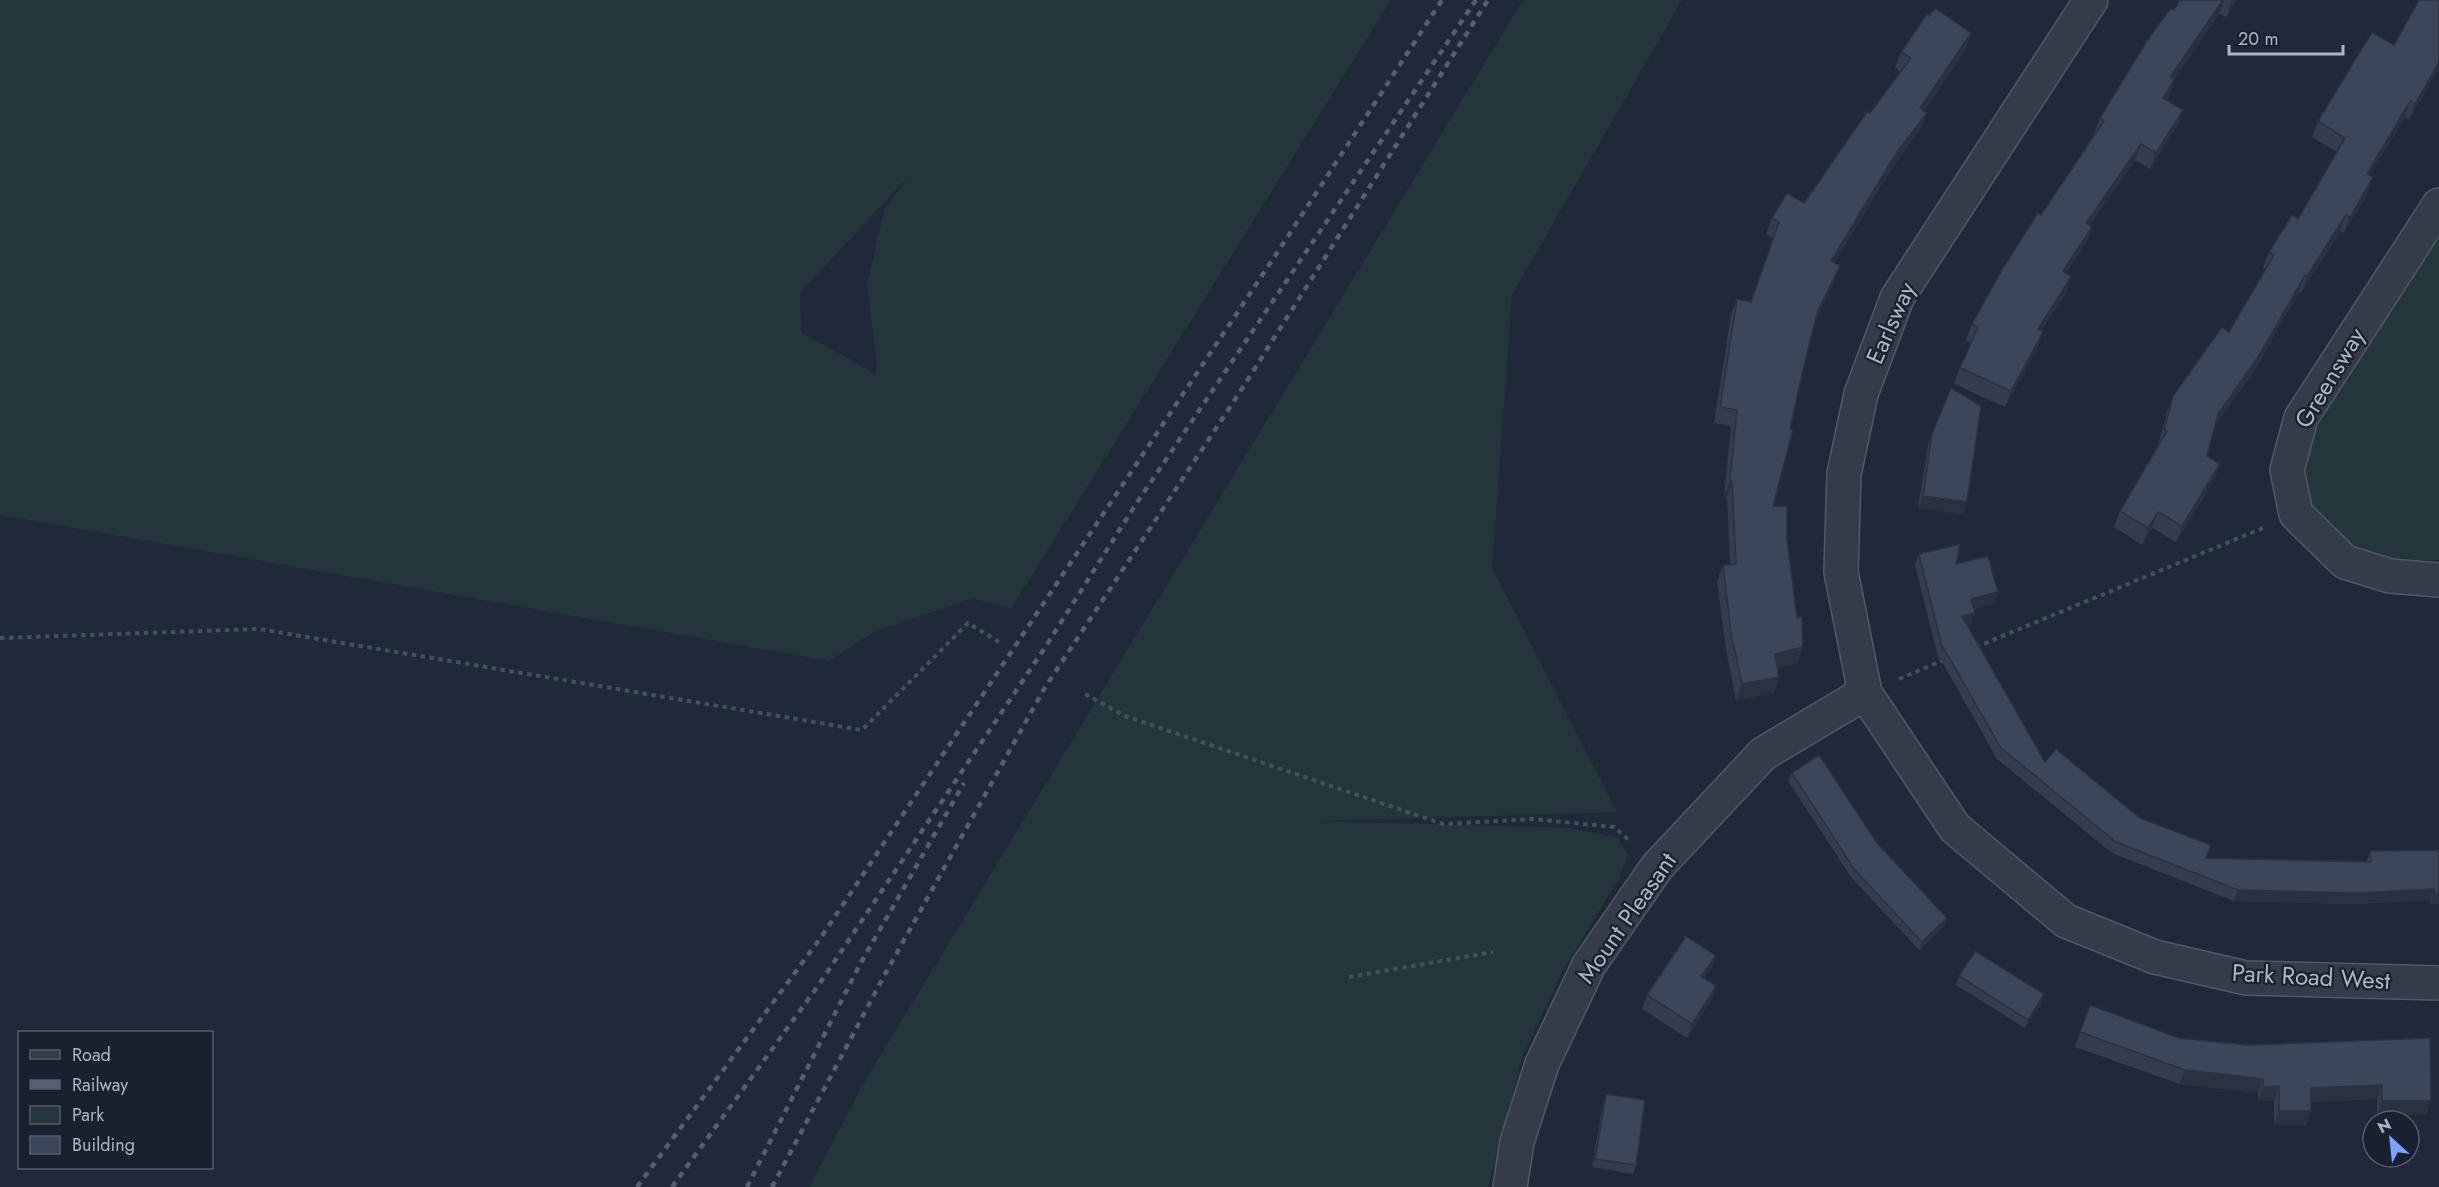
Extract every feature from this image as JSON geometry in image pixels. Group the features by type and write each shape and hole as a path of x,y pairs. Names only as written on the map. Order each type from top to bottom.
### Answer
{"street":[{"name":"Earlsway","path":"1865,693 1841,572 1844,474 1861,393 1897,298 2091,0"},
{"name":"Greensway","path":"2296,514 2287,470 2301,418 2439,206"},
{"path":"2296,514 2345,562 2390,576 2439,580"},
{"name":"Mount Pleasant","path":"1510,1187 1517,1142 1542,1064 1589,965 1657,867 1763,754 1865,693"},
{"name":"Park Road West","path":"1865,693 1955,828 2066,921 2155,957 2246,978 2439,982"}],"path":[{"path":"1976,647 2296,514"},
{"path":"0,638 259,629 862,730 968,623 999,642"},
{"path":"1865,693 1953,656"},
{"path":"1085,694 1125,716 1443,824 1533,819 1614,827 1657,867"},
{"path":"1349,977 1493,952"}],"green space":[{"path":"0,0 1391,0 1011,609 973,598 874,632 829,661 0,515","holes":["908,177 884,210 867,285 877,365 876,374 801,332 800,293"]},
{"path":"1523,0 1682,0 1512,295 1492,568 1617,812 1315,821 1571,828 1618,838 1628,855 1618,880 1562,972 1523,1055 1488,1187 809,1187 866,1079"},
{"path":"2439,230 2439,560 2389,560 2355,552 2310,507 2304,485 2306,446"}],"building":[{"path":"2180,0 2223,0 2170,77 2175,79 2163,98 2183,110 2156,153 2141,144 2086,223 2092,227 2063,271 2071,277 2038,329 2043,332 2011,391 1960,368 1978,327 1972,324 2003,268 2038,213 2041,215 2104,121 2100,118 2148,39 2171,8 2174,10"},
{"path":"2419,0 2439,1 2439,62 2415,104 2410,101 2367,174 2373,177 2350,217 2346,215 2307,276 2305,275 2260,354 2218,414 2207,456 2220,464 2182,526 2158,512 2148,528 2120,511 2167,431 2164,430 2173,396 2222,327 2229,332 2274,255 2269,252 2292,215 2298,219 2345,138 2318,121 2372,32 2394,45"},
{"path":"1935,8 1971,33 1920,108 1927,113 1897,152 1831,261 1840,266 1817,313 1790,429 1793,430 1773,506 1787,506 1787,539 1797,618 1802,616 1803,647 1775,654 1779,677 1742,684 1731,633 1723,565 1736,564 1732,481 1730,480 1737,410 1720,407 1737,299 1751,302 1779,222 1772,218 1787,193 1804,203 1867,112 1870,113 1911,58 1901,52 1927,14 1929,16"},
{"path":"1951,388 1981,406 1967,502 1923,496 1932,434"},
{"path":"1960,544 1956,564 1988,556 1998,592 1971,599 1975,613 1962,616 2045,762 2056,749 2140,818 2211,845 2206,858 2371,862 2370,851 2439,850 2439,893 2434,893 2434,889 2358,893 2238,890 2116,842 2001,748 1943,647 1943,650 1919,554"},
{"path":"1819,755 1877,843 1947,918 1922,942 1854,869 1792,773"},
{"path":"1686,936 1716,956 1701,976 1716,986 1692,1024 1647,995"},
{"path":"1975,951 2044,994 2028,1020 1959,976"},
{"path":"2090,1005 2179,1038 2247,1045 2430,1038 2431,1101 2382,1101 2382,1085 2311,1088 2311,1111 2279,1111 2279,1086 2263,1087 2263,1079 2185,1070 2080,1032"},
{"path":"1606,1094 1645,1100 1636,1165 1595,1159"}],"railway":[{"path":"637,1187 822,936 1279,250 1442,0"},
{"path":"672,1187 818,986 1044,649 1136,504 1476,0"},
{"path":"772,1187 884,976 1044,689 1238,395 1488,0"},
{"path":"747,1187 859,966 964,783"}]}
